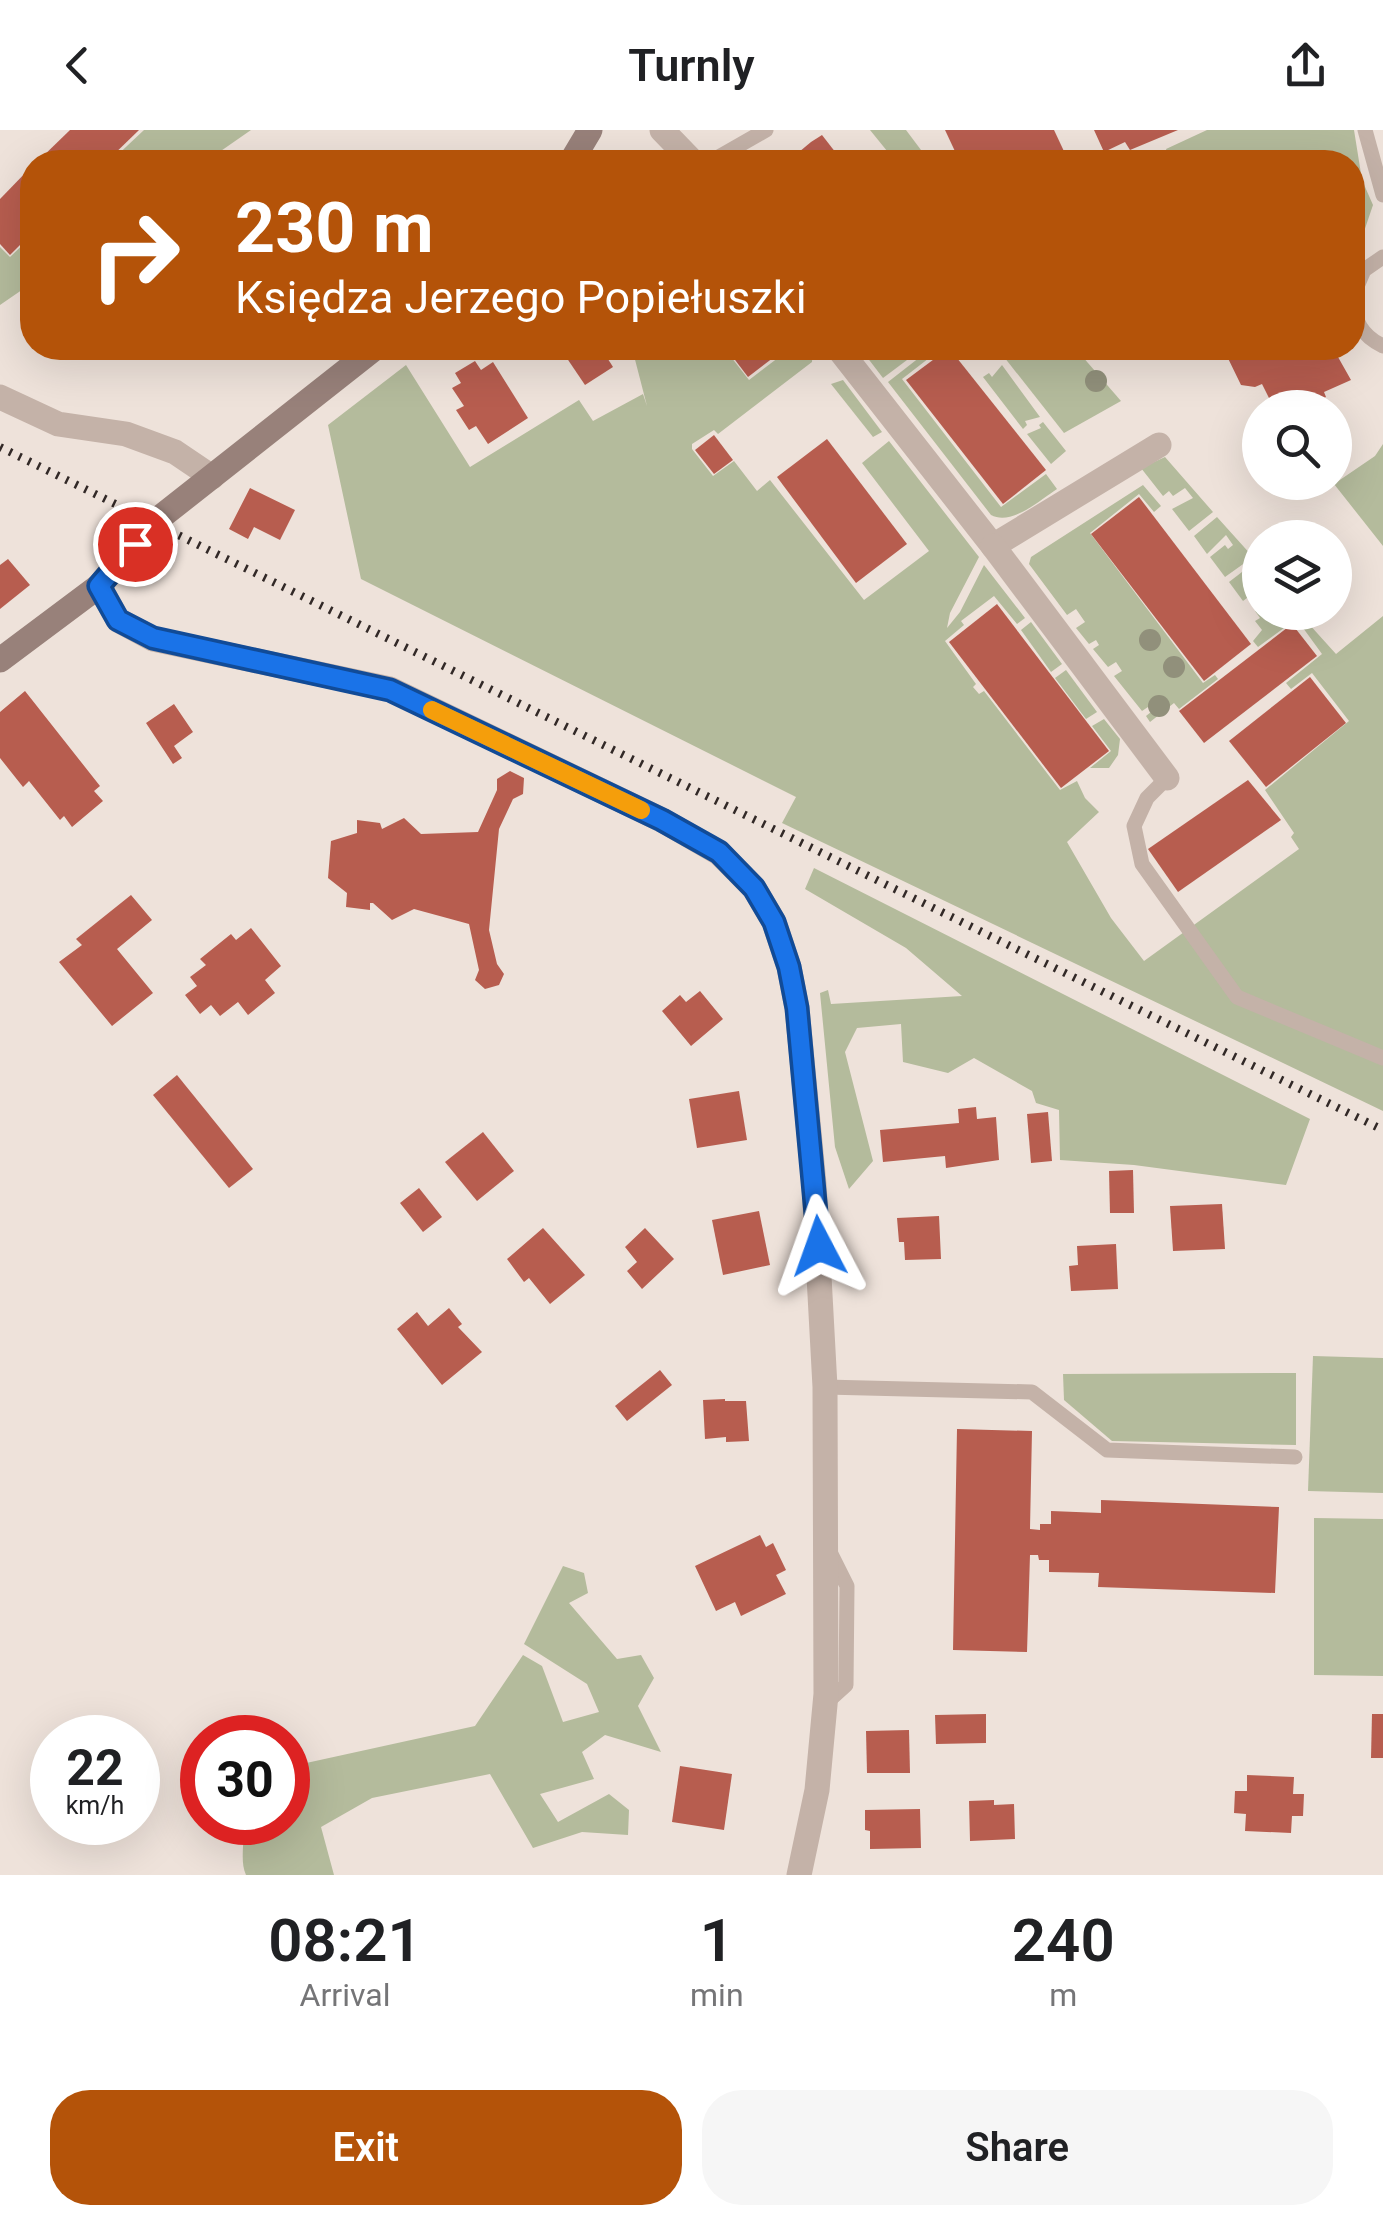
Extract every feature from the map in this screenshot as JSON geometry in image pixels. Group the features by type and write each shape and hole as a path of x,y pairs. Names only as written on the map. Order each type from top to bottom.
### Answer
{"street":[{"path":"662,130 681,150"},
{"path":"0,660 99,586 153,522 360,360"},
{"path":"847,360 1167,778"},
{"path":"0,397 58,424 126,434 175,452 212,477"},
{"path":"993,546 1158,444"},
{"path":"99,586 118,620 153,638 390,690 662,820 719,852 754,888 774,922 797,1008 820,1258 825,1387 825,1704 817,1790 799,1875"}],"lane":[{"path":"731,150 766,130"},
{"path":"1365,130 1383,195"},
{"path":"1167,778 1147,798 1134,826 1142,864 1237,996 1383,1058"},
{"path":"825,1387 1032,1392 1107,1450 1295,1458"}],"green space":[{"path":"144,130 251,130 222,150 123,150"},
{"path":"870,130 906,130 921,150 886,150"},
{"path":"1207,130 1354,130 1357,150 1166,150"},
{"path":"1365,187 1373,205 1365,229"},
{"path":"0,247 10,257 20,247 20,291 0,305"},
{"path":"635,360 733,360 749,380 775,360 812,360 718,434 714,430 692,444 692,449 713,476 734,461 757,491 770,480 864,600 929,551 862,463 889,441 979,557 950,613 947,628 960,612 984,565 1025,618 1017,624 994,596 961,621 964,625 945,641 976,684 973,687 979,694 984,691 1060,790 1077,781 1085,798 1099,812 1067,842 1111,918 1144,961 1299,849 1291,837 1294,833 1265,790 1349,721 1312,673 1291,689 1286,683 1322,654 1305,630 1314,630 1336,654 1383,616 1383,1111 782,823 796,797 361,579 328,425 406,365 470,467 579,400 593,421 643,394 647,406"},
{"path":"869,360 907,360 883,378"},
{"path":"916,360 927,360 902,379 1001,507 1046,474 1057,489 1017,515 991,515 888,382"},
{"path":"1006,360 1085,360 1121,401 1064,433"},
{"path":"1002,365 1040,417 1025,421 1023,429 983,377 989,373 992,377"},
{"path":"843,380 882,432 873,437 831,384"},
{"path":"1043,422 1066,451 1051,464 1027,434 1041,428"},
{"path":"1383,444 1383,546 1347,500 1352,500 1352,472 1375,456"},
{"path":"1165,457 1213,512 1189,531 1172,509 1193,498 1185,488 1173,496 1169,491 1163,496 1141,468"},
{"path":"1143,485 1161,506 1154,512 1139,494 1090,533 1203,683 1215,675 1218,679 1179,709 1174,703 1150,722 1146,716 1151,712 1148,707 1142,711 1114,676 1122,671 1116,662 1108,667 1093,649 1099,645 1096,640 1089,644 1076,628 1085,622 1076,609 1067,615 1029,564 1031,557"},
{"path":"1217,517 1242,545 1242,565 1225,577 1210,557 1225,545 1228,549 1233,545 1226,535 1207,554 1194,536"},
{"path":"1242,572 1242,600 1229,582"},
{"path":"1031,622 1062,664 1051,672 1021,630"},
{"path":"1262,630 1281,630 1258,647 1253,641"},
{"path":"1066,670 1097,712 1086,719 1055,678"},
{"path":"1104,719 1120,739 1118,755 1109,768 1090,768 1111,751 1092,726"},
{"path":"814,868 1310,1119 1286,1185 1134,1165 1060,1160 1059,1110 1036,1103 1032,1091 974,1058 948,1073 903,1062 901,1024 857,1028 845,1052 873,1161 849,1189 835,1147 820,993 828,990 831,1004 962,996 906,948 805,889"},
{"path":"1313,1356 1383,1358 1383,1493 1308,1491"},
{"path":"1296,1373 1296,1445 1112,1441 1064,1400 1063,1374"},
{"path":"1314,1518 1383,1519 1383,1676 1314,1675"},
{"path":"563,1566 584,1573 588,1593 569,1603 617,1659 641,1655 654,1678 638,1706 661,1752 605,1735 582,1752 594,1779 540,1794 558,1822 609,1794 629,1810 628,1835 582,1832 533,1848 490,1774 372,1798 321,1827 334,1875 246,1875 243,1845 310,1845 310,1762 475,1726 523,1655 542,1666 563,1722 599,1712 587,1684 524,1644"}],"building":[{"path":"70,130 139,130 118,150 49,150"},
{"path":"945,130 1054,130 1063,150 954,150"},
{"path":"1094,130 1178,130 1130,150 1125,142 1103,150"},
{"path":"822,135 834,150 801,150"},
{"path":"20,178 20,245 10,255 0,244 0,199"},
{"path":"568,360 609,360 613,367 585,385"},
{"path":"735,360 770,360 748,377"},
{"path":"933,360 959,360 1046,470 1003,504 906,380"},
{"path":"1229,360 1340,360 1351,380 1328,390 1265,390 1262,384 1241,385"},
{"path":"475,361 481,370 493,362 528,418 488,444 476,426 469,430 456,410 464,406 452,388 461,383 455,373"},
{"path":"714,435 733,460 714,474 695,450"},
{"path":"827,439 907,544 856,583 777,477"},
{"path":"250,488 295,510 280,540 254,527 248,539 229,529"},
{"path":"1139,497 1251,644 1204,681 1091,534"},
{"path":"8,559 30,585 0,609 0,565"},
{"path":"997,604 1109,751 1061,788 949,642"},
{"path":"1284,630 1297,630 1317,656 1204,743 1179,711"},
{"path":"1310,677 1346,723 1266,787 1229,741"},
{"path":"25,691 100,786 94,791 103,801 72,827 64,816 60,820 29,781 23,787 0,758 0,712"},
{"path":"174,704 193,732 174,746 182,758 173,764 146,723"},
{"path":"510,771 524,778 523,794 513,799 499,829 489,930 497,964 504,974 499,985 485,989 475,980 479,970 469,924 414,909 392,920 373,903 370,910 346,907 347,893 328,878 331,841 357,833 357,820 380,823 382,829 404,818 421,834 478,832 497,790 497,779"},
{"path":"1248,780 1281,820 1178,892 1148,849"},
{"path":"131,895 152,920 117,949 153,993 112,1026 59,962 82,945 76,939"},
{"path":"251,928 281,966 265,980 275,993 248,1015 238,1002 220,1016 211,1005 200,1014 185,995 197,986 190,977 206,965 200,959 231,934 236,940"},
{"path":"700,991 723,1019 691,1046 662,1011 680,995 686,1002"},
{"path":"177,1075 253,1169 229,1188 153,1095"},
{"path":"739,1091 747,1140 697,1148 689,1099"},
{"path":"976,1107 977,1119 996,1117 999,1160 946,1168 945,1156 883,1162 880,1130 959,1123 958,1109"},
{"path":"1048,1112 1052,1161 1031,1163 1027,1114"},
{"path":"483,1132 514,1171 477,1201 445,1162"},
{"path":"1133,1170 1134,1213 1110,1213 1109,1171"},
{"path":"419,1188 442,1217 423,1232 400,1203"},
{"path":"1222,1204 1225,1249 1173,1251 1170,1206"},
{"path":"759,1211 770,1265 723,1275 712,1220"},
{"path":"939,1216 941,1259 905,1260 897,1218"},
{"path":"543,1228 585,1275 550,1304 529,1278 524,1282 507,1259"},
{"path":"645,1228 674,1259 642,1289 627,1271 637,1262 625,1247"},
{"path":"1116,1244 1118,1289 1071,1291 1069,1266 1078,1265 1077,1246"},
{"path":"449,1308 462,1324 458,1327 482,1352 442,1385 397,1329 417,1312 428,1326"},
{"path":"660,1370 672,1385 627,1421 615,1406"},
{"path":"703,1400 746,1401 749,1441 705,1439"},
{"path":"957,1429 1032,1431 1030,1529 1040,1530 1040,1524 1051,1524 1051,1511 1101,1513 1101,1500 1279,1507 1275,1593 1098,1587 1099,1573 1049,1572 1049,1560 1030,1555 1027,1652 953,1650"},
{"path":"760,1535 766,1547 773,1543 786,1570 776,1575 786,1594 741,1616 735,1602 716,1611 695,1566"},
{"path":"986,1714 986,1743 936,1744 935,1715"},
{"path":"1372,1714 1383,1714 1383,1758 1371,1758"},
{"path":"909,1730 910,1773 867,1773 866,1731"},
{"path":"680,1766 732,1774 724,1830 672,1822"},
{"path":"1247,1775 1294,1777 1293,1794 1304,1794 1303,1816 1292,1816 1291,1833 1245,1831 1246,1814 1234,1813 1235,1791 1247,1791"},
{"path":"994,1800 994,1805 1014,1804 1015,1839 970,1841 969,1801"},
{"path":"920,1809 921,1848 870,1849 865,1810"}],"railway":[{"path":"0,447 1383,1130"}],"slow traffic":[{"path":"432,710 641,810"}],"route":[{"path":"135,544 99,586 118,620 153,638 390,690 662,820 719,852 754,888 774,922 789,967 797,1008 819,1246"}]}
